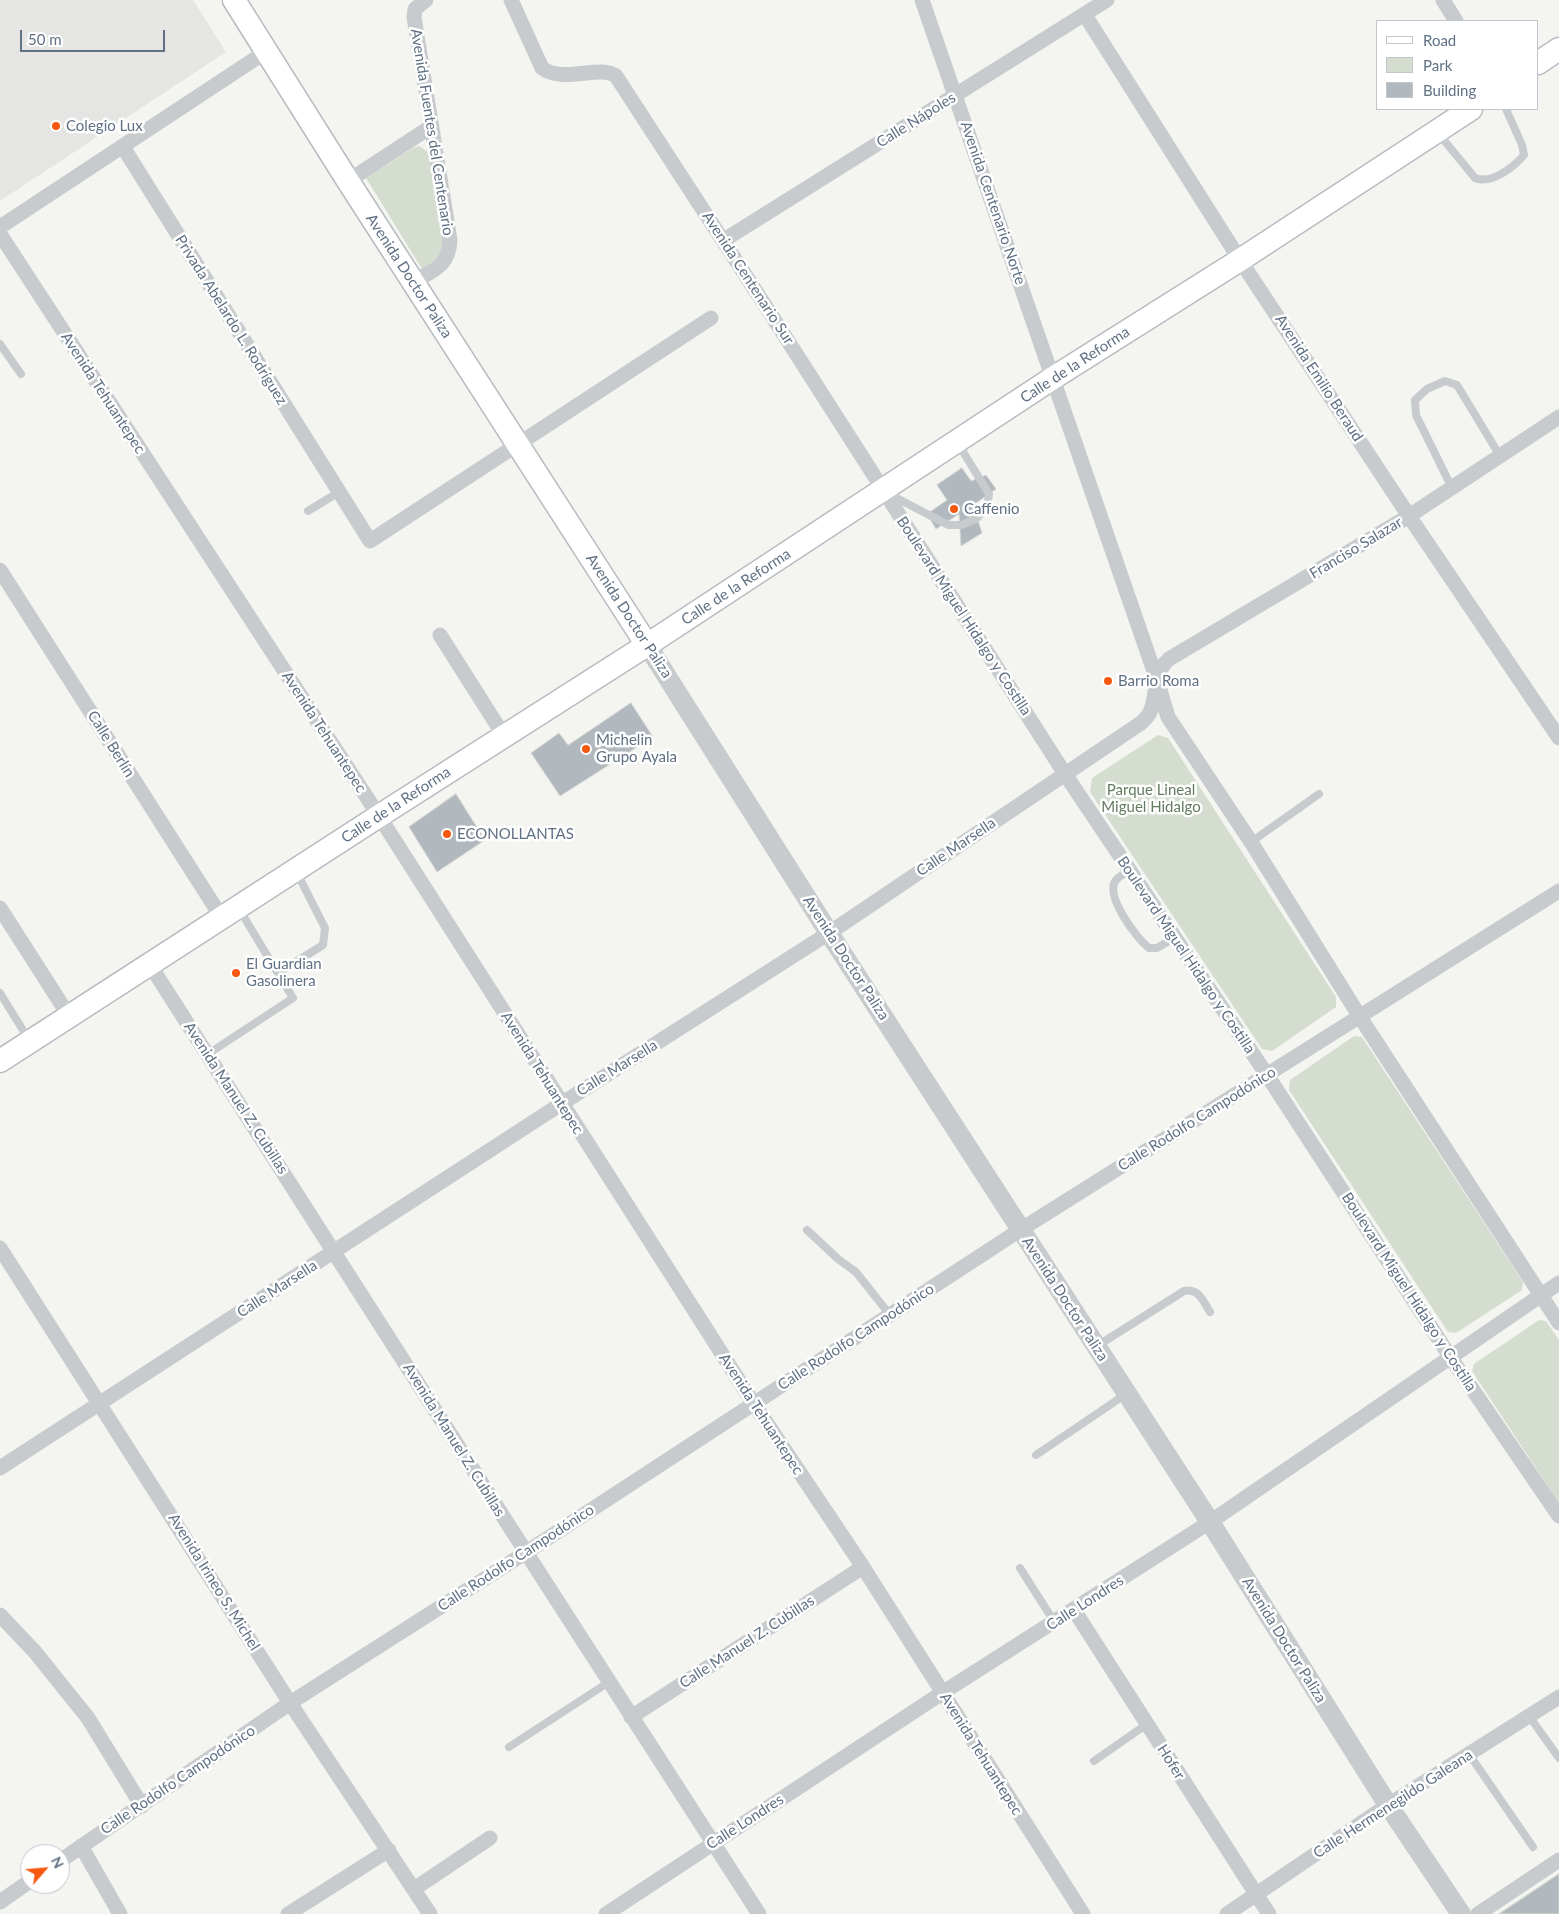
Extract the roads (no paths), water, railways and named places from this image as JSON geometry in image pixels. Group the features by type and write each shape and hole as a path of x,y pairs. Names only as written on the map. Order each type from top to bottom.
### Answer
{"main road":[{"name":"Avenida Doctor Paliza","path":"234,0 348,181 648,645"},
{"path":"1539,62 1559,48"},
{"name":"Calle de la Reforma","path":"0,1061 378,816 648,645 1053,378 1240,260 1470,110"}],"street":[{"name":"Avenida Fuentes del Centenario","path":"413,282 440,266 450,250 449,225 414,17 415,9 426,0"},
{"name":"Avenida Centenario Sur","path":"511,0 542,68 549,73 557,75 606,72 616,76 724,240 883,490"},
{"name":"Avenida Centenario Norte","path":"922,0 1053,378"},
{"name":"Calle Nápoles","path":"724,240 1107,0"},
{"path":"1443,0 1455,20"},
{"name":"Avenida Emilio Beraud","path":"1084,15 1240,260 1409,516 1559,738"},
{"path":"0,227 267,52"},
{"path":"348,181 432,126"},
{"name":"Privada Abelardo L. Rodríguez","path":"123,147 370,541 518,443"},
{"name":"Avenida Tehuantepec","path":"0,234 378,816 754,1404 863,1568 1083,1914"},
{"path":"518,443 711,318"},
{"path":"1053,378 1168,717 1559,1323"},
{"name":"Franciso Salazar","path":"1157,680 1162,665 1169,659 1409,516 1559,417"},
{"name":"Boulevard Miguel Hidalgo y Costilla","path":"883,490 1065,774 1267,1075 1452,1358 1559,1516"},
{"name":"Calle Berlín","path":"0,570 230,913"},
{"path":"440,635 504,736"},
{"name":"Avenida Doctor Paliza","path":"648,645 829,933 1210,1522 1388,1805 1462,1914"},
{"name":"Calle Marsella","path":"0,1468 561,1104 829,933 1141,723 1150,713 1157,680"},
{"name":"Calle Rodolfo Campodónico","path":"70,1854 290,1703 525,1553 1020,1230 1559,891"},
{"path":"0,908 69,1016"},
{"name":"Avenida Manuel Z. Cubillas","path":"150,965 335,1251 525,1553 759,1914"},
{"name":"Avenida Irineo S. Michel","path":"0,1248 100,1402 290,1703 430,1914"},
{"name":"Calle Londres","path":"613,1912 713,1843 942,1693 1055,1623 1210,1522 1559,1283"},
{"name":"Calle Manuel Z. Cubillas","path":"631,1717 863,1568"},
{"name":"Hofer","path":"1074,1610 1269,1914"},
{"path":"0,1615 35,1652 88,1718 142,1806"},
{"name":"Calle Hermenegildo Galeana","path":"1227,1914 1388,1805 1559,1697"},
{"path":"414,1889 490,1838"},
{"path":"81,1846 120,1914"},
{"path":"288,1914 389,1850"},
{"path":"1478,1914 1559,1860"},
{"path":"0,1902 20,1889"}],"lane":[{"path":"1437,132 1475,178 1481,181 1490,180 1518,162 1524,155 1522,145 1506,110"},
{"path":"0,344 20,374"},
{"path":"1452,488 1416,415 1415,400 1427,389 1445,381 1456,386 1500,456"},
{"path":"883,490 948,525 961,526 976,519 987,507 989,494 957,441"},
{"path":"308,511 339,492"},
{"path":"1250,842 1319,794"},
{"path":"278,973 323,945 325,928 295,870"},
{"path":"1130,871 1116,880 1112,890 1115,901 1141,942 1149,948 1157,948 1174,938"},
{"path":"208,1054 293,998 278,973 230,913"},
{"path":"0,994 30,1041"},
{"path":"807,1230 838,1259 856,1272 890,1315"},
{"path":"1097,1346 1184,1291 1191,1290 1199,1293 1210,1312"},
{"path":"1036,1455 1126,1394"},
{"path":"1020,1568 1055,1623"},
{"path":"508,1747 609,1682"},
{"path":"1529,1716 1559,1758"},
{"path":"1094,1761 1147,1724"},
{"path":"1469,1754 1533,1847"}],"place":[{"name":"Colegio Lux","path":"56,126"},
{"name":"Caffenio","path":"954,509"},
{"name":"Barrio Roma","path":"1108,681"},
{"name":"Michelin Grupo Ayala","path":"586,749"},
{"name":"ECONOLLANTAS","path":"447,834"},
{"name":"El Guardian Gasolinera","path":"236,973"}],"park label":[{"name":"Parque Lineal Miguel Hidalgo","path":"1151,798"}]}
